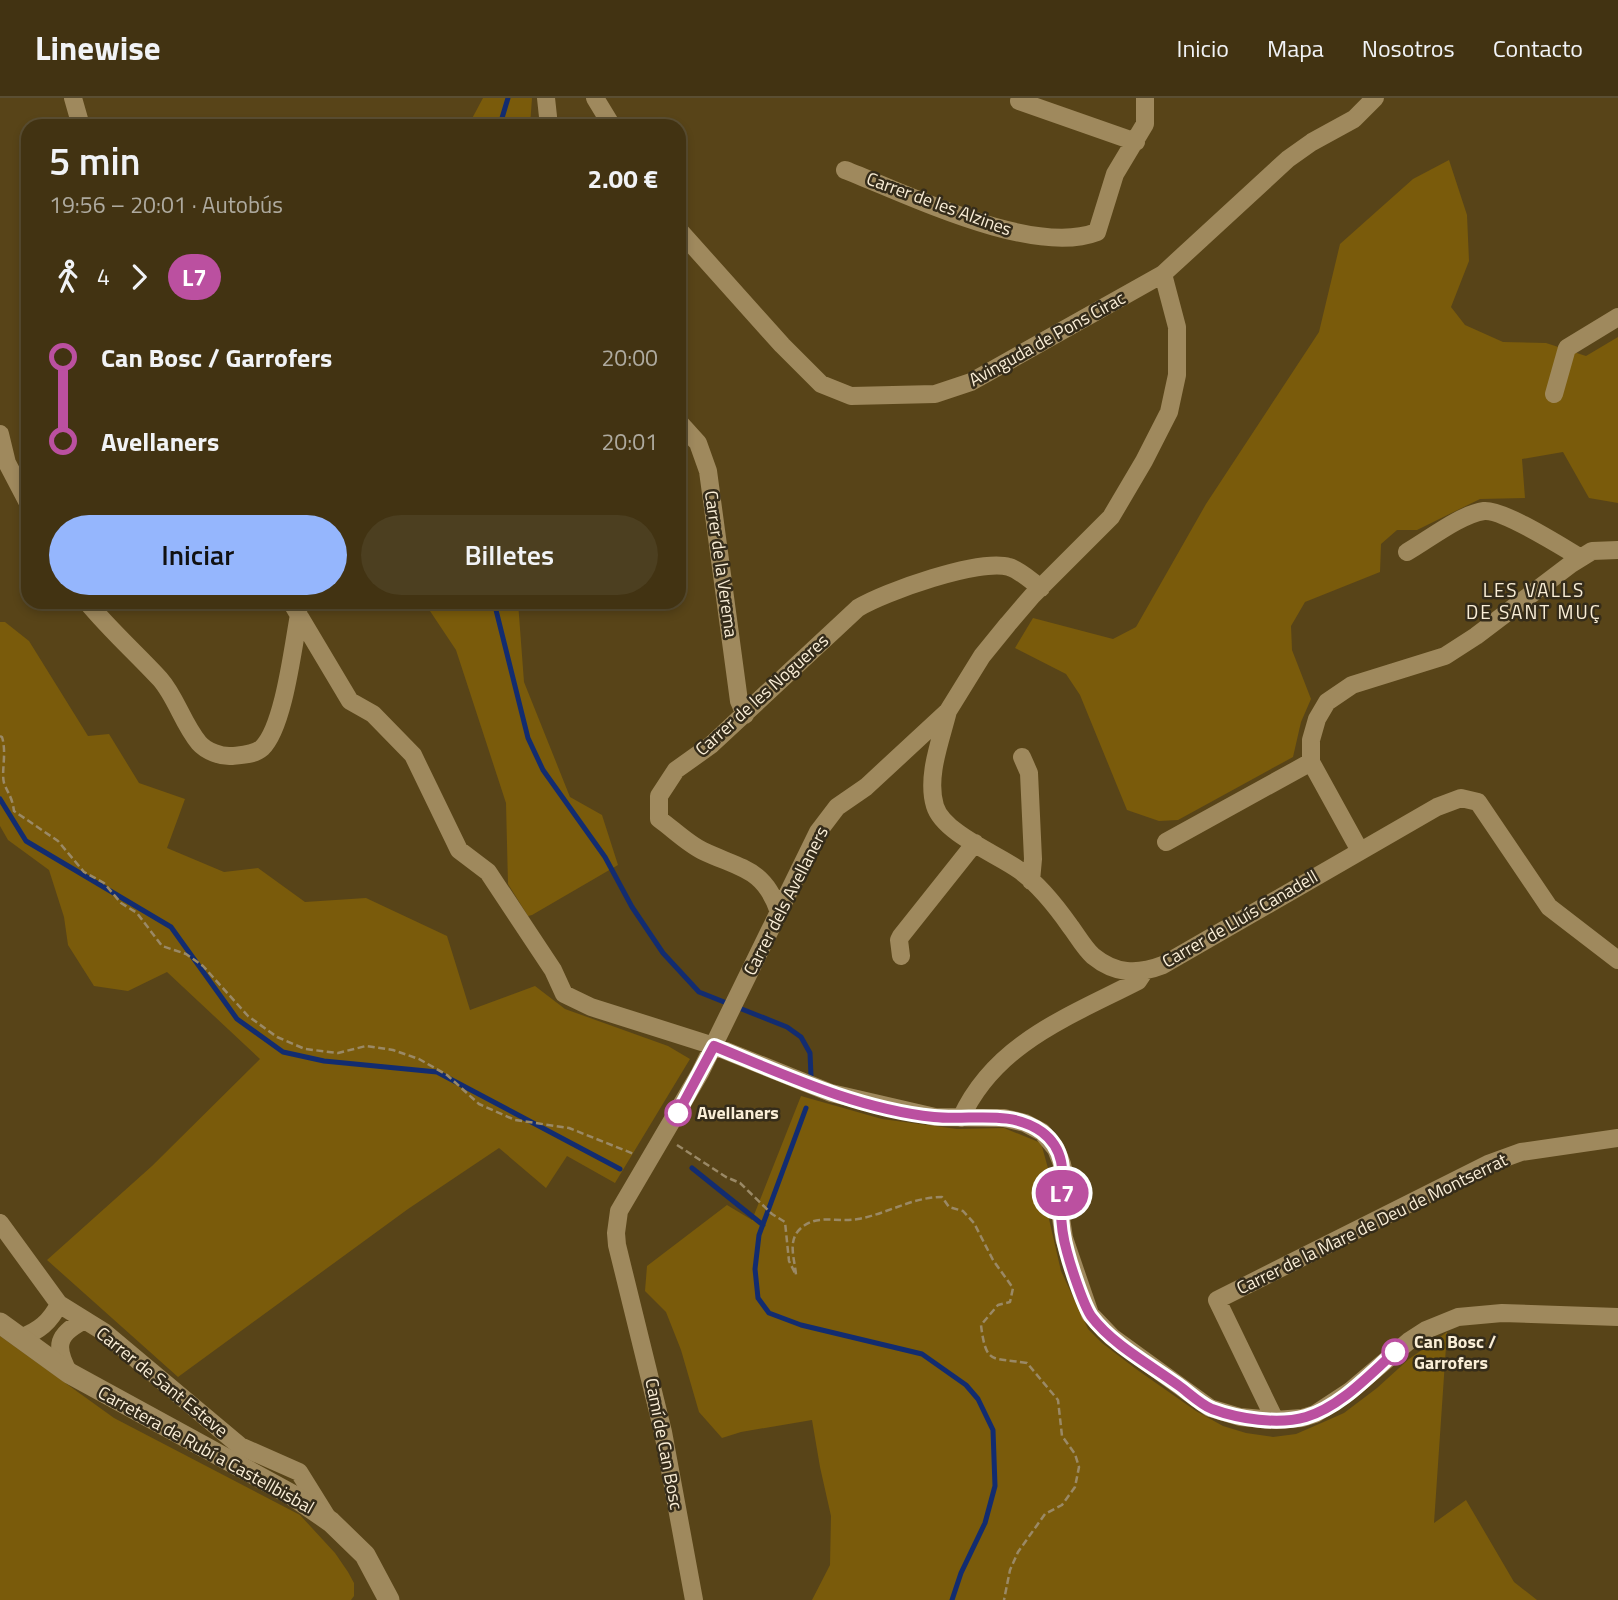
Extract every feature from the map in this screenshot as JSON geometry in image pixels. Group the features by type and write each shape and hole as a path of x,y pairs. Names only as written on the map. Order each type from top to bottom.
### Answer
{"street":[{"path":"73,98 79,119"},
{"path":"546,98 548,119"},
{"path":"596,98 608,119"},
{"name":"Carrer de les Alzines","path":"845,170 957,214 1013,232 1083,237 1097,232 1115,174 1145,124 1145,98"},
{"name":"Avinguda de Pons Cirac","path":"686,238 782,345 821,384 851,396 935,394 971,382 1163,274 1288,159 1354,119 1375,98"},
{"path":"1019,101 1136,142"},
{"name":"Carrer dels Avellaners","path":"628,1290 617,1245 617,1223 625,1198 664,1137 714,1046 818,832 837,807 866,787 948,711 982,656 1041,588 1111,517 1144,461 1169,412 1177,375 1177,327 1163,274"},
{"path":"1554,394 1567,348 1618,317"},
{"name":"Carrer de la Verema","path":"686,430 698,443 708,471 739,701 745,715"},
{"path":"0,434 7,463 21,490"},
{"path":"1407,552 1471,514 1486,510 1505,516 1581,558"},
{"path":"1360,851 1311,762 1311,740 1317,719 1326,702 1352,685 1445,656 1592,551 1618,550"},
{"name":"Carrer de les Nogueres","path":"779,912 772,893 757,875 701,850 659,819 659,796 676,770 711,745 858,608 873,599 901,587 982,566 1008,566 1041,588"},
{"path":"93,609 162,680 199,744 212,752 227,756 248,755 261,749 269,739 280,710 295,609"},
{"path":"295,609 350,701 373,714 414,755 460,850 488,872 553,970 564,993 591,1007 714,1046 831,1093 899,1111 935,1117 1004,1118 1025,1123 1042,1132 1056,1149 1064,1174 1061,1218 1066,1251 1090,1314 1112,1337 1210,1408 1240,1417 1275,1420 1302,1418 1322,1410 1350,1391 1409,1341 1434,1326 1458,1317 1502,1312 1618,1317"},
{"name":"Carrer de Lluís Canadell","path":"948,711 933,775 935,807 946,824 1031,881 1092,955 1122,971 1144,972 1163,965 1437,807 1461,798 1478,802 1549,907 1618,960"},
{"path":"1022,757 1029,774 1033,859 1031,881"},
{"path":"1166,842 1311,762"},
{"path":"901,956 901,936 975,843"},
{"path":"961,1118 978,1087 1016,1047 1051,1024 1138,981 1144,972"},
{"name":"Carrer de la Mare de Deu de Montserrat","path":"1275,1420 1217,1300 1488,1164 1521,1152 1618,1138"},
{"name":"Carrer de Sant Esteve","path":"0,1223 59,1304 104,1332 240,1446 299,1472 331,1522"},
{"name":"Camí de Can Bosc","path":"628,1290 663,1432 694,1600"},
{"path":"20,1338 38,1331 52,1317 59,1304"},
{"name":"Carrer de Sant Esteve","path":"69,1373 60,1356 60,1342 68,1328 85,1320"},
{"name":"Carretera de Rubí a Castellbisbal","path":"0,1323 69,1373 292,1495 331,1522 365,1555 389,1600"}],"path":[{"path":"0,736 5,748 4,783 12,796 14,811 58,841 84,872 104,883 121,903 137,913 162,946 186,954 203,966 248,1016 277,1037 305,1049 338,1053 366,1046 419,1059 447,1075 480,1104 515,1120 569,1128 650,1159"},
{"path":"664,1137 726,1177 740,1183 772,1214 785,1222 789,1261 796,1275 792,1244 798,1230 813,1220 859,1219 895,1209 908,1202 942,1197 948,1207 963,1211 974,1223 993,1260 1013,1289 1010,1302 998,1305 981,1325 986,1352 995,1360 1027,1363 1046,1385 1058,1400 1062,1436 1075,1454 1079,1466 1075,1487 1062,1505 1045,1514 1018,1552 1010,1570 1003,1600"}],"shaded area":[{"path":"483,98 532,98 530,119 472,119"},
{"path":"1449,160 1467,215 1469,261 1451,307 1465,325 1503,342 1546,343 1586,356 1618,337 1618,503 1589,498 1563,452 1522,459 1525,498 1480,499 1417,530 1397,530 1381,544 1380,572 1305,602 1291,626 1292,650 1311,699 1301,722 1293,757 1178,820 1159,821 1127,810 1080,695 1066,674 1015,648 1033,618 1113,639 1136,627 1206,504 1319,332 1340,244 1413,179"},
{"path":"429,609 519,609 524,682 570,797 602,815 618,865 532,915 528,916 508,884 506,803 456,650"},
{"path":"0,622 5,622 29,641 88,736 109,734 139,783 185,799 167,848 224,872 258,868 305,902 366,898 447,936 470,1010 535,986 565,1009 668,1046 690,1059 615,1183 567,1156 546,1188 499,1148 408,1209 178,1377 47,1260 152,1166 260,1059 167,972 128,991 94,986 68,945 64,917 49,870 8,840 0,826"},
{"path":"801,1096 882,1119 957,1129 1004,1128 1041,1143 1051,1179 1049,1219 1061,1271 1088,1329 1136,1369 1196,1411 1223,1426 1273,1437 1296,1434 1344,1413 1409,1359 1447,1332 1434,1523 1466,1500 1514,1582 1537,1600 812,1600 830,1565 831,1516 812,1420 741,1432 722,1438 699,1412 681,1350 666,1312 645,1291 647,1266 727,1205 752,1220"},
{"path":"0,1336 114,1418 300,1515 335,1553 348,1572 354,1583 354,1596 351,1600 0,1600"}],"waterway":[{"path":"501,119 508,98"},
{"path":"496,609 528,738 543,770 605,857 632,907 663,953 699,992 787,1027 801,1037 810,1053 811,1076"},
{"path":"0,799 26,841 171,927 237,1019 283,1052 324,1061 437,1072 620,1169"},
{"path":"806,1108 759,1235 755,1269 758,1298 769,1313 801,1325 922,1354 966,1385 978,1399 993,1430 995,1486 985,1523 961,1573 952,1600"},
{"path":"692,1168 763,1225"}],"bus line":[{"name":"L7","path":"678,1113 714,1046 831,1093 899,1111 935,1117 1004,1118 1035,1128 1048,1137 1060,1157 1064,1174 1061,1218 1066,1251 1090,1314 1112,1337 1210,1408 1240,1417 1275,1420 1302,1418 1329,1406 1395,1352"}],"place":[{"name":"Avellaners","path":"678,1113"},
{"name":"Can Bosc / Garrofers","path":"1395,1352"}],"district":[{"name":"LES VALLS DE SANT MUÇ","path":"1534,601"}]}
